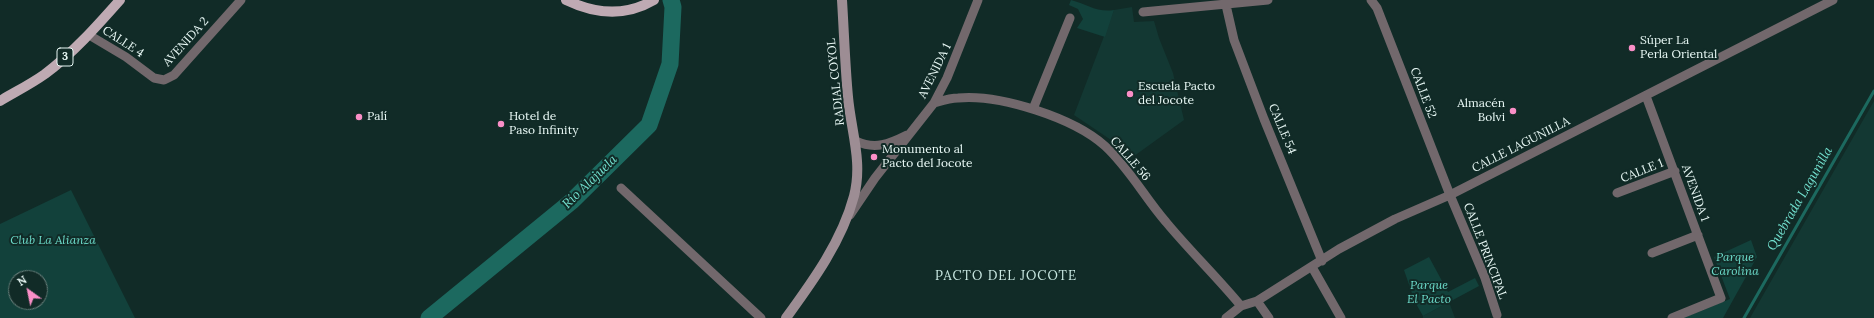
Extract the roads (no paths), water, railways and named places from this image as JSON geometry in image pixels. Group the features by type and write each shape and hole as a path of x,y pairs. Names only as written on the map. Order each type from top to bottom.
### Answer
{"main road":[{"name":"3","path":"0,101 44,74 89,34 120,0"},
{"path":"566,0 598,11 616,12 640,8 654,0"}],"street":[{"name":"AVENIDA 2","path":"164,80 174,75 241,0"},
{"name":"RADIAL COYOL","path":"786,318 821,273 849,225 860,192 861,175 848,99 842,0"},
{"name":"AVENIDA 1","path":"845,223 856,206 934,103 947,78 978,0"},
{"path":"1143,12 1268,0"},
{"name":"CALLE 52","path":"1371,0 1377,8 1450,195"},
{"name":"CALLE LAGUNILLA","path":"1226,318 1240,306 1257,301 1395,219 1450,195 1529,153 1646,96 1833,0"},
{"name":"CALLE 54","path":"1226,5 1234,40 1322,261"},
{"path":"1033,109 1070,18"},
{"name":"CALLE 4","path":"89,34 126,57 154,78 164,80"},
{"name":"AVENIDA 1","path":"1646,96 1721,298 1672,318"},
{"name":"CALLE 56","path":"934,103 956,98 988,99 1033,109 1072,124 1106,147 1164,220 1240,306"},
{"path":"856,141 865,145 880,146 889,144 910,134"},
{"name":"RADIAL COYOL","path":"802,297 820,270 845,223 854,197 858,161"},
{"name":"CALLE 1","path":"1617,193 1675,171"},
{"path":"621,188 761,318"},
{"name":"CALLE PRINCIPAL","path":"1450,195 1485,278 1497,315"},
{"path":"1652,253 1698,235"},
{"path":"1312,267 1341,318"},
{"path":"1257,301 1269,318"}],"waterway":[{"name":"Río Alajuela","path":"429,318 572,201 649,125 670,64 673,7 671,0"},
{"name":"Quebrada Lagunilla","path":"1744,318 1874,91"}],"place":[{"name":"Súper La Perla Oriental","path":"1632,48"},
{"name":"Escuela Pacto del Jocote","path":"1130,94"},
{"name":"Almacén Bolvi","path":"1513,111"},
{"name":"Palí","path":"359,117"},
{"name":"Hotel de Paso Infinity","path":"501,124"},
{"name":"Monumento al Pacto del Jocote","path":"874,157"}],"district":[{"name":"PACTO DEL JOCOTE","path":"1006,276"}],"park label":[{"name":"Club La Alianza","path":"53,241"},
{"name":"Parque Carolina","path":"1735,265"},
{"name":"Parque El Pacto","path":"1429,293"}]}
